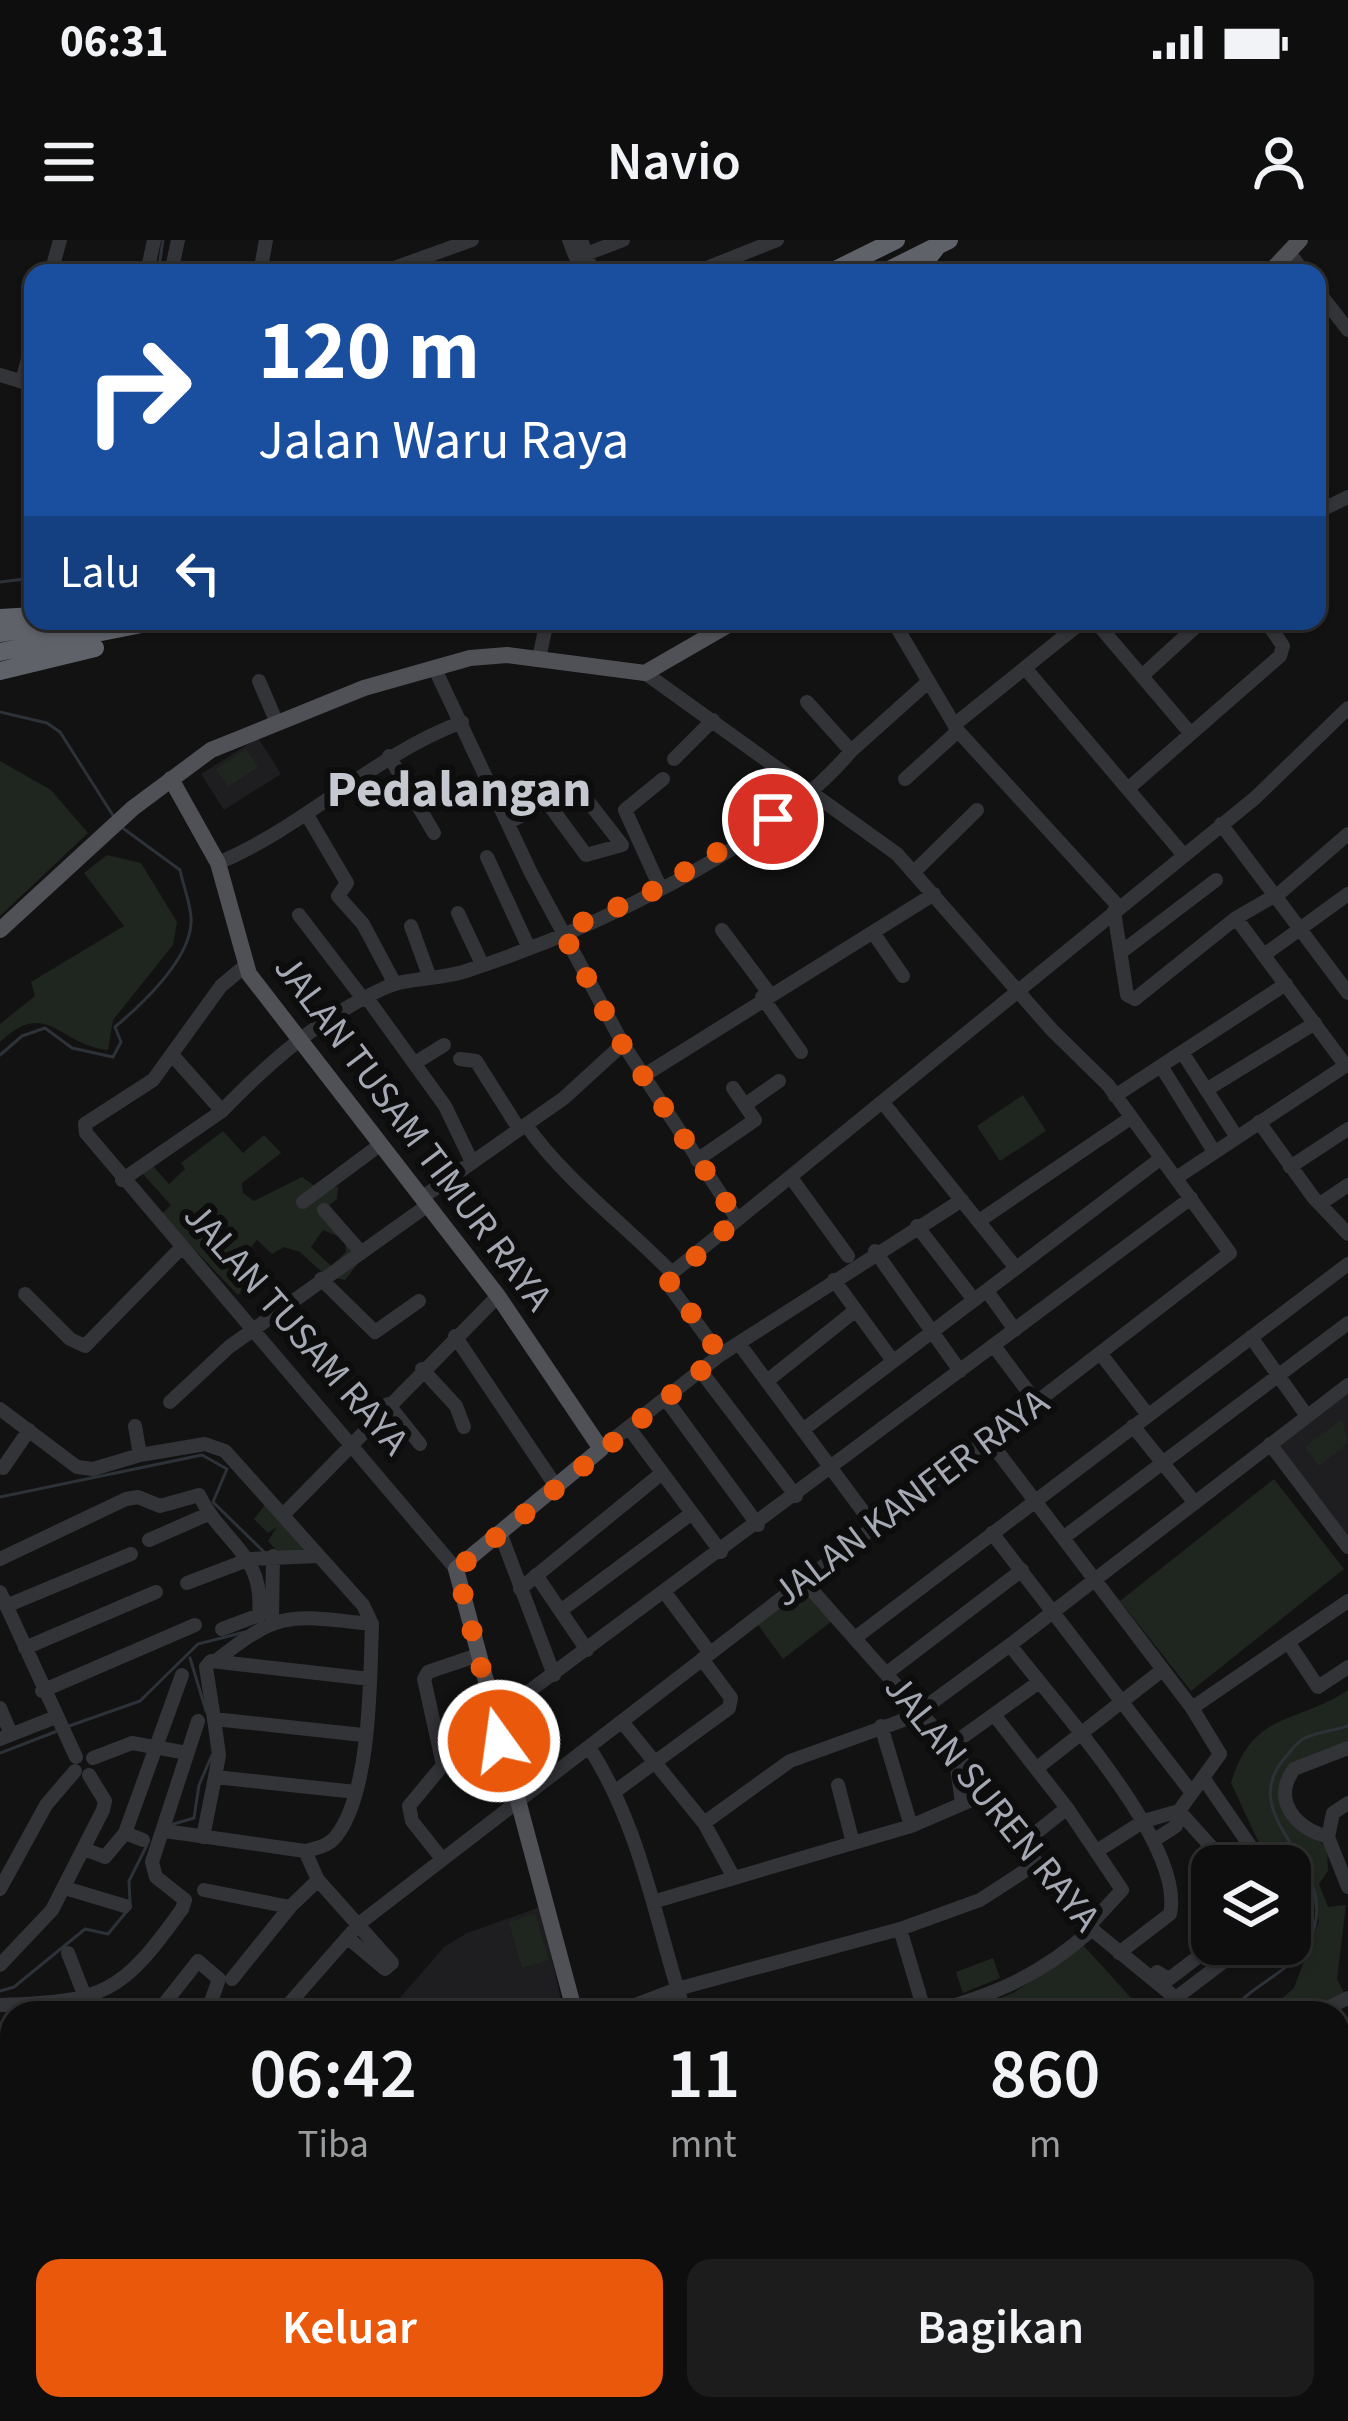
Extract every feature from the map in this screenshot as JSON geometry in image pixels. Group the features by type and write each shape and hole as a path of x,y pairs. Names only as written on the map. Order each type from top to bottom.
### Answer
{"highway":[{"path":"848,264 896,240"},
{"path":"901,264 944,242"},
{"path":"0,652 112,630"},
{"path":"0,670 96,648 135,630"}],"main road":[{"path":"0,930 124,815 211,750 434,667 507,655 645,673 719,630"},
{"name":"JALAN TUSAM TIMUR RAYA","path":"171,779 218,863 234,906 245,966 498,1296 601,1449"},
{"path":"457,1569 601,1449"},
{"name":"JALAN TUSAM RAYA","path":"457,1569 492,1719 572,2001"}],"street":[{"path":"423,264 472,240"},
{"path":"569,240 582,264 623,240"},
{"path":"717,264 777,240"},
{"path":"408,264 446,252"},
{"path":"1326,302 1348,330"},
{"path":"539,658 545,630"},
{"path":"898,630 956,728 1116,909 1127,995 1135,999 1347,838"},
{"path":"905,778 1072,630"},
{"path":"1104,630 1191,734"},
{"path":"1143,674 1192,630"},
{"path":"1130,787 1284,651 1271,630"},
{"path":"434,667 508,824 622,1044 737,1219"},
{"path":"1024,668 1183,853"},
{"name":"JALAN KANFER RAYA","path":"291,2001 360,1923 1230,1253 1115,1096 914,872 859,823 645,673"},
{"path":"260,680 277,723"},
{"path":"122,1180 222,1111 300,1037 395,983 482,964 528,946 661,887 720,855 809,791 928,682"},
{"path":"807,702 851,751"},
{"path":"671,1273 884,1105 1016,988 1221,824 1347,711"},
{"path":"674,759 712,720"},
{"path":"218,863 307,815 389,756 462,722"},
{"path":"389,756 434,833"},
{"path":"661,887 625,810 664,779"},
{"path":"508,824 547,802 580,789 622,844 588,856 547,802"},
{"path":"914,872 977,810"},
{"path":"307,815 347,883 338,896 363,924 395,983"},
{"path":"1221,824 1348,993"},
{"path":"487,857 528,946"},
{"path":"1124,950 1216,880"},
{"path":"644,1076 766,995 934,895"},
{"path":"1264,955 1299,926 1345,901"},
{"path":"458,913 482,964"},
{"path":"298,915 416,1064 471,1160"},
{"path":"1176,1178 1347,1065 1236,918"},
{"path":"411,926 430,978"},
{"path":"722,930 801,1052"},
{"path":"874,934 903,976"},
{"name":"JALAN TUSAM RAYA","path":"245,966 221,986 153,1080 85,1124 91,1142 457,1569"},
{"path":"1115,1096 1286,984"},
{"path":"1206,1090 1315,1023"},
{"path":"170,1402 229,1347 426,1201 471,1160 522,1127 622,1044"},
{"path":"416,1064 444,1045"},
{"path":"1182,1052 1236,1136"},
{"path":"174,1057 222,1111"},
{"path":"460,1060 475,1059 552,1162 607,1206 671,1273 671,1288 720,1355"},
{"path":"1161,1066 1214,1150"},
{"path":"745,1105 779,1081"},
{"path":"697,1160 755,1120 733,1088"},
{"path":"884,1105 1016,1268"},
{"path":"979,1221 1129,1119"},
{"path":"1259,1122 1319,1204 1348,1234"},
{"path":"1290,1167 1348,1129"},
{"path":"303,1202 381,1144"},
{"path":"804,1429 1160,1159"},
{"path":"792,1180 848,1256"},
{"path":"1319,1204 1348,1185"},
{"path":"492,1719 666,1594 1192,1198"},
{"path":"601,1449 720,1355 874,1251 962,1200"},
{"path":"324,1210 360,1251"},
{"path":"917,1226 1015,1330"},
{"path":"25,1294 70,1339 85,1346 182,1247"},
{"path":"874,1251 960,1371"},
{"path":"855,1638 1348,1264"},
{"path":"321,1279 375,1332 419,1300"},
{"path":"834,1280 893,1361"},
{"path":"284,1514 498,1296"},
{"path":"767,1381 856,1310"},
{"path":"1063,1538 1348,1323"},
{"path":"455,1336 557,1488"},
{"path":"1251,1337 1307,1416"},
{"path":"740,1345 873,1525"},
{"path":"994,1346 1036,1402"},
{"path":"1100,1353 1148,1414"},
{"path":"422,1369 454,1403 464,1427"},
{"path":"700,1370 796,1496"},
{"path":"704,1823 790,1760 921,1711 1347,1389"},
{"path":"665,1398 758,1525"},
{"path":"388,1404 420,1444"},
{"path":"0,1409 77,1467 93,1469 205,1444 225,1451 363,1605 372,1624 356,1792 338,1834 326,1846 306,1854 166,1828"},
{"path":"135,1426 140,1455"},
{"path":"1133,1426 1195,1503"},
{"path":"628,1428 722,1552"},
{"path":"3,1468 29,1430"},
{"path":"988,1439 1219,1747 1216,1762 1179,1811 1175,1826 1156,1839"},
{"path":"1270,1444 1348,1546"},
{"path":"520,1589 662,1473"},
{"path":"0,1559 126,1499 138,1497 160,1506 190,1496 202,1498 206,1515 252,1559 259,1577 259,1615 222,1629"},
{"path":"563,1609 692,1513"},
{"path":"149,1540 206,1515"},
{"path":"992,1533 1192,1793"},
{"path":"501,1535 554,1675"},
{"path":"0,1965 46,1918 105,1806 43,1691 3,1599 131,1554"},
{"path":"272,1556 272,1620"},
{"path":"187,1583 252,1559 319,1556"},
{"path":"887,1673 1022,1570"},
{"path":"536,1574 587,1650"},
{"name":"JALAN SUREN RAYA","path":"802,1579 921,1711 1089,1929 1123,1950 1181,2001"},
{"path":"25,1648 156,1592"},
{"path":"617,1790 732,1702 666,1594"},
{"path":"1192,1708 1346,1606"},
{"path":"203,1837 219,1755 206,1720 206,1666 272,1620 296,1616 372,1624"},
{"path":"43,1691 195,1625"},
{"path":"0,1642 18,1630"},
{"path":"1010,1645 1156,1839 1173,1890 1172,1910 1123,1950 1168,1979 1191,1962"},
{"path":"1289,1645 1318,1687 1348,1666"},
{"path":"442,1859 412,1821 409,1806 443,1765 424,1679 428,1672 478,1655"},
{"path":"218,1660 370,1679"},
{"path":"1037,1768 1161,1671"},
{"path":"84,1849 106,1857 125,1833 182,1675"},
{"path":"962,1803 953,1751 1039,1682"},
{"path":"0,1708 6,1736 77,1758 128,1744 188,1753"},
{"path":"971,2001 1001,1993 1065,1955 1122,1893 1067,1808 995,1716"},
{"path":"206,1720 363,1735"},
{"path":"43,2001 85,1997 129,1978 184,1906 152,1869 188,1753 206,1720"},
{"path":"623,1723 704,1823 733,1876"},
{"path":"881,1726 911,1826"},
{"path":"589,1747 617,1790 656,1901 681,2001"},
{"path":"1328,1837 1312,1833 1290,1815 1285,1791 1294,1769 1348,1748"},
{"path":"0,1889 77,1758"},
{"path":"215,1778 356,1792"},
{"path":"1204,1778 1250,1845"},
{"path":"838,1785 853,1843"},
{"path":"656,1901 911,1826 983,1795"},
{"path":"1348,1803 1333,1814 1328,1837 1348,1887"},
{"path":"1022,1844 1067,1808"},
{"path":"1097,1851 1144,1821 1179,1811"},
{"path":"1179,1811 1210,1845"},
{"path":"125,1833 143,1840"},
{"path":"306,1854 316,1880 392,1963 385,1969 348,1938"},
{"path":"646,2001 900,1929 980,1900 1036,1863"},
{"path":"232,1979 316,1880"},
{"path":"65,1888 125,1906"},
{"path":"204,1890 290,1906"},
{"path":"900,1929 922,2001"},
{"path":"68,1953 85,1997"},
{"path":"166,2001 198,1961 219,1979 212,2001"},
{"path":"1177,1997 1219,1965"}],"shaded area":[{"path":"258,738 281,774 224,810 201,774"},
{"path":"246,749 258,767 228,787 216,769"},
{"path":"0,761 51,790 88,833 0,916"},
{"path":"107,855 141,863 177,922 173,945 113,1020 108,1050 42,1023 16,1029 0,1042 0,1024 35,996 31,982 124,926 84,873"},
{"path":"1023,1095 1046,1131 1000,1161 977,1126"},
{"path":"223,1131 243,1153 264,1135 281,1153 242,1183 243,1193 254,1201 302,1177 318,1188 338,1187 337,1199 318,1214 328,1214 343,1238 323,1230 311,1247 331,1266 346,1252 345,1241 363,1257 345,1280 326,1276 300,1252 284,1247 272,1254 257,1240 245,1255 263,1269 238,1295 161,1215 171,1205 141,1172 152,1165 169,1184 185,1169 181,1163"},
{"path":"1348,1394 1348,1536 1274,1445"},
{"path":"1342,1419 1348,1443 1319,1466 1305,1447"},
{"path":"1274,1479 1344,1569 1191,1691 1120,1601"},
{"path":"265,1505 309,1552 277,1551 268,1541 277,1527 268,1533 254,1519"},
{"path":"801,1583 836,1618 783,1659 756,1622"},
{"path":"1348,1690 1348,1742 1306,1757 1279,1785 1288,1820 1327,1847 1328,1871 1319,1884 1328,1907 1346,1905 1337,1979 1344,1993 1329,2001 1279,2001 1294,1988 1303,1965 1311,1965 1311,1942 1319,1921 1311,1896 1311,1845 1259,1843 1231,1783 1251,1743 1278,1722"},
{"path":"540,1907 561,2001 397,2001 444,1947 467,1933"},
{"path":"535,1914 549,1960 522,1968 509,1922"},
{"path":"1083,1945 1134,2001 993,2001 1013,1993"},
{"path":"993,1958 1000,1978 963,1993 956,1972"}],"waterway":[{"path":"159,264 163,240"},
{"path":"0,582 24,579"},
{"path":"0,712 47,723 60,732 114,817"},
{"path":"0,1055 22,1036 45,1028 72,1048 113,1057 121,1042 115,1027 164,978 184,947 191,917 180,870 124,829"},
{"path":"0,1497 202,1455 227,1469 213,1502 265,1553"},
{"path":"69,1726 140,1701 198,1644 245,1632"},
{"path":"190,1658 206,1711"},
{"path":"1241,2001 1289,1965 1314,1929 1311,1881 1277,1820 1272,1780 1300,1741 1348,1726"},
{"path":"0,1753 60,1730"},
{"path":"170,1825 194,1818 199,1785 212,1755"},
{"path":"130,1902 129,1881 147,1845"},
{"path":"0,1991 14,1987 85,1929 108,1934 127,1911"}],"district":[{"name":"Pedalangan","path":"459,790"}],"route":[{"path":"499,1741 457,1569 720,1355 669,1281 671,1273 737,1219 622,1044 562,931 646,895 720,855 773,819"}]}
